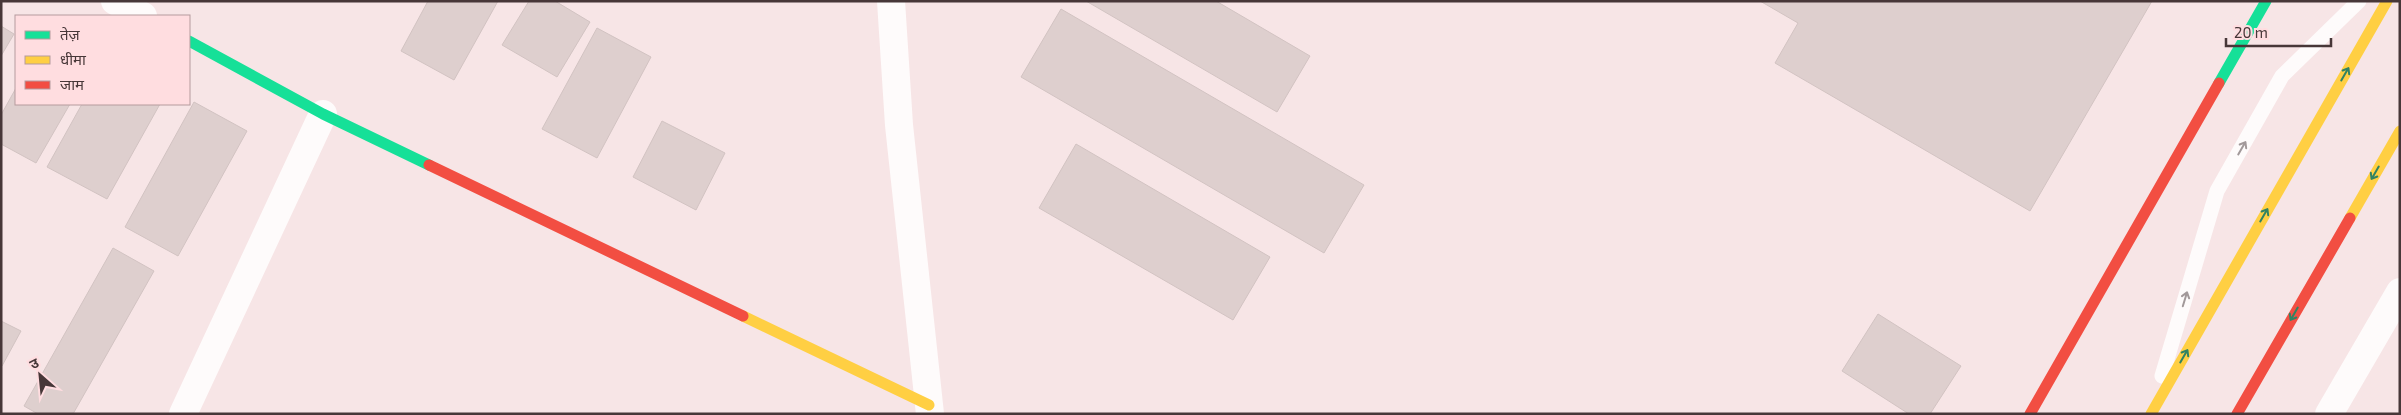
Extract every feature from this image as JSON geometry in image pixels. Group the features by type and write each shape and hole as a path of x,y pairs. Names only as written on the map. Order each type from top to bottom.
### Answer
{"street":[{"path":"115,1 141,15"},
{"path":"890,1 900,125 929,409"},
{"path":"2030,414 2266,1"},
{"path":"2151,413 2387,1"},
{"path":"190,42 323,114 929,409"},
{"path":"183,414 323,114"},
{"path":"2237,414 2400,131"},
{"path":"2329,414 2400,292"}],"lane":[{"path":"2151,413 2217,191 2282,76 2360,1"}],"building":[{"path":"428,1 498,1 454,80 401,51"},
{"path":"529,1 555,1 590,22 557,77 502,45"},
{"path":"1086,1 1216,1 1310,56 1277,112"},
{"path":"1760,1 2152,1 2030,211 1775,63 1798,23"},
{"path":"1061,9 1364,185 1324,253 1021,77"},
{"path":"1,26 14,34 1,56"},
{"path":"597,28 651,57 597,158 542,129"},
{"path":"15,90 15,105 69,105 36,163 1,144 1,115"},
{"path":"194,102 247,131 178,256 125,227"},
{"path":"81,105 159,105 107,199 47,167"},
{"path":"662,121 725,153 696,210 633,177"},
{"path":"1076,144 1270,257 1233,320 1039,208"},
{"path":"113,248 154,271 73,414 38,414 24,406"},
{"path":"1878,314 1961,366 1930,414 1909,414 1842,371"},
{"path":"1,321 21,331 2,366 1,366"}],"traffic: fast":[{"path":"2219,83 2266,1"},
{"path":"190,42 323,114 429,165"}],"traffic: slow":[{"path":"2151,414 2387,1"},
{"path":"2350,218 2400,131"},
{"path":"743,316 929,405"}],"traffic: jam":[{"path":"2030,414 2219,83"},
{"path":"429,165 743,316"},
{"path":"2237,414 2350,218"}]}
